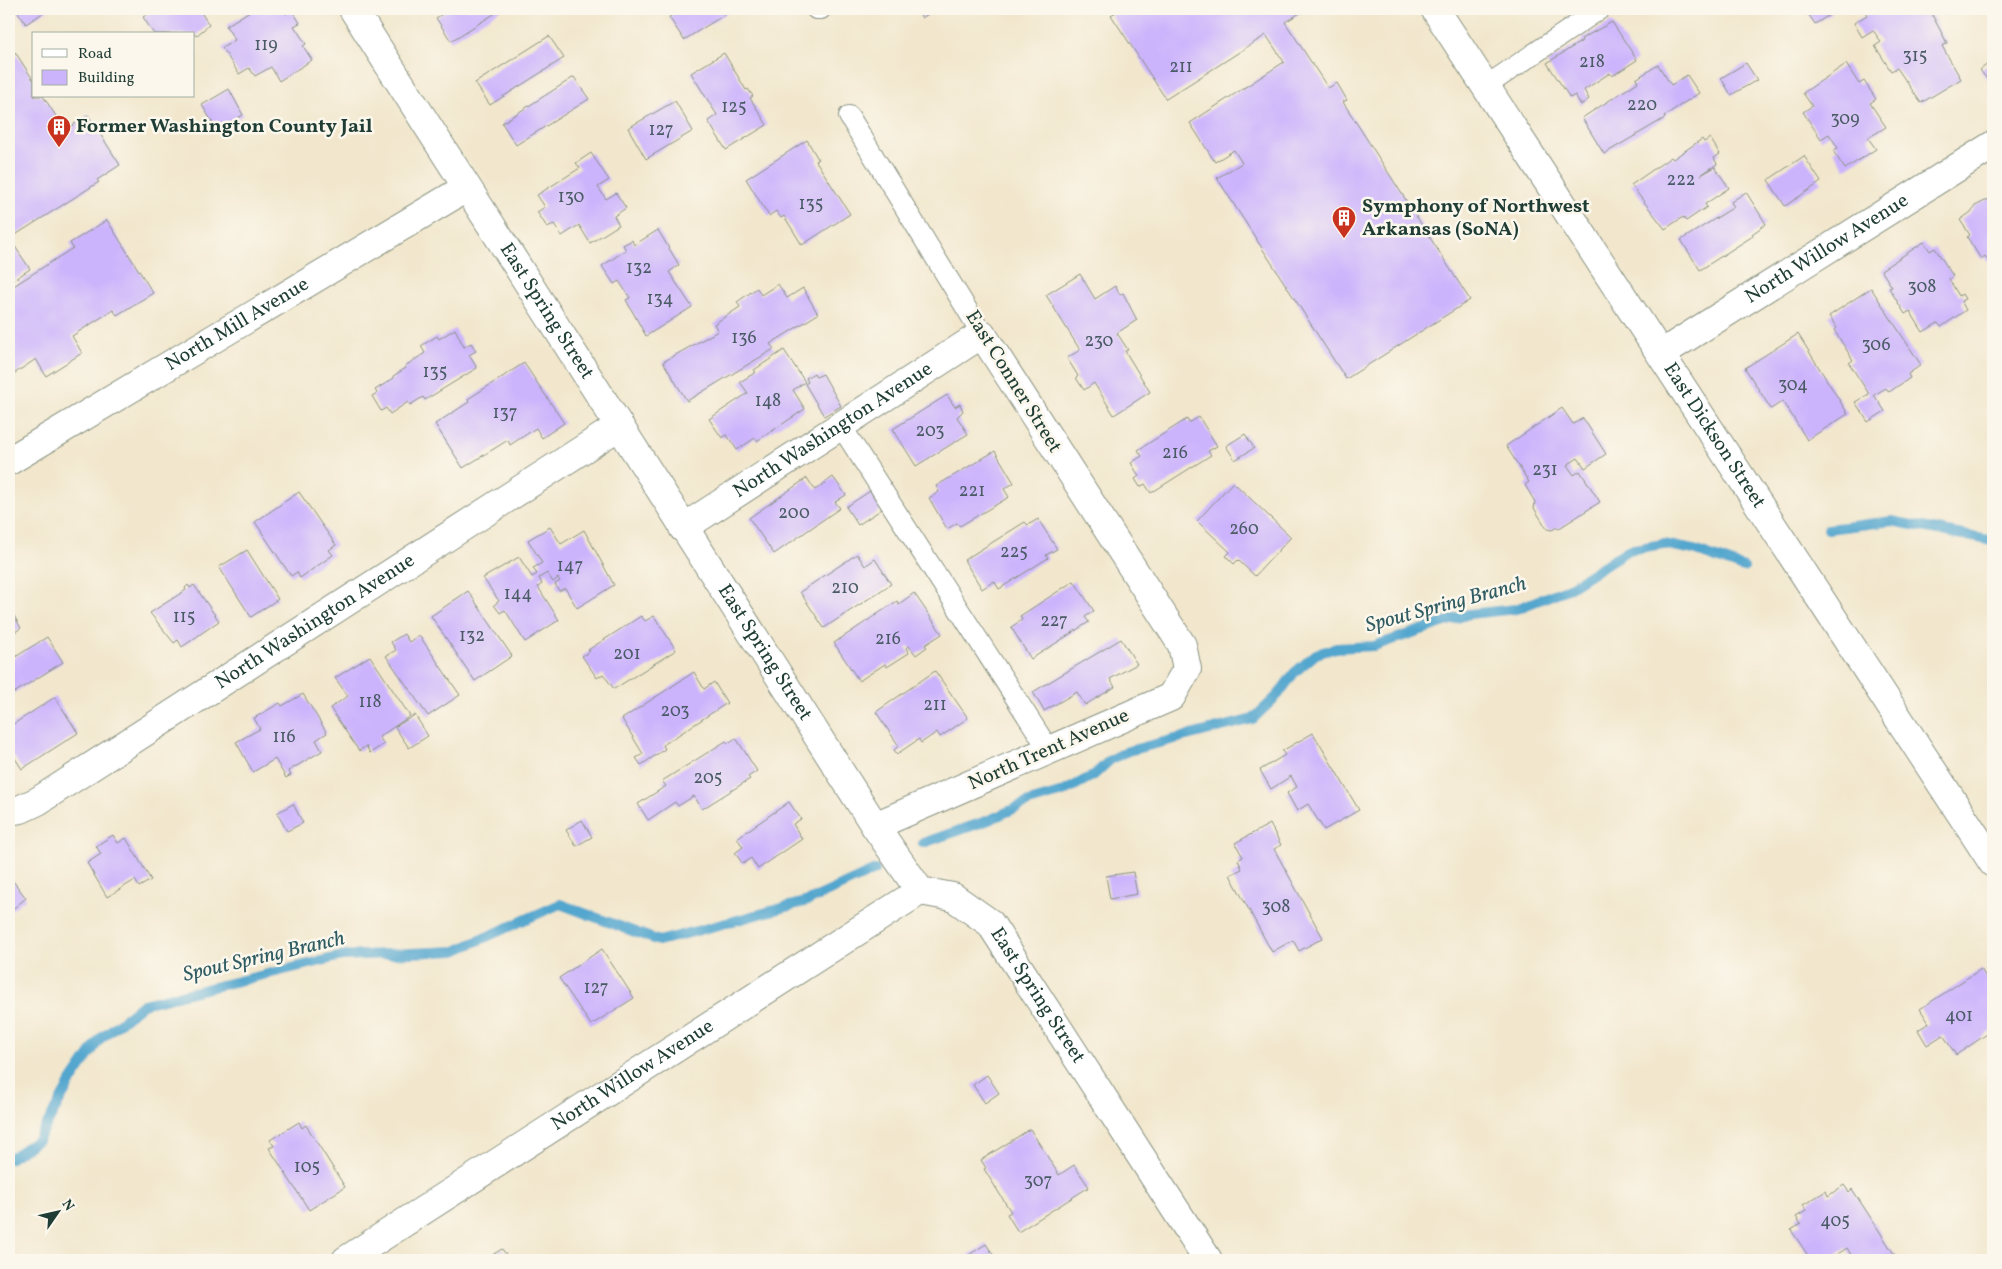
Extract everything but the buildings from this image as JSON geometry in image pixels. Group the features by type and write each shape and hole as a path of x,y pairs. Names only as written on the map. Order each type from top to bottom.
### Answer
{"street":[{"name":"East Spring Street","path":"353,9 683,528 875,826 920,892 953,897 990,923 1208,1260"},
{"name":"East Dickson Street","path":"1435,9 1662,353 1993,862"},
{"name":"North Willow Avenue","path":"1662,353 1993,145"},
{"name":"North Mill Avenue","path":"9,461 466,188"},
{"name":"North Washington Avenue","path":"683,528 982,334"},
{"name":"East Conner Street","path":"982,334 1182,645"},
{"name":"North Washington Avenue","path":"9,810 22,809 38,801 619,426"},
{"name":"North Trent Avenue","path":"875,826 1171,696 1187,669 1182,645"},
{"name":"North Willow Avenue","path":"346,1260 920,892"}],"lane":[{"path":"816,9 821,9"},
{"path":"1486,86 1600,9"},
{"name":"East Conner Street","path":"849,116 982,334"},
{"path":"841,426 1049,750"}],"waterway":[{"name":"Spout Spring Branch","path":"1828,529 1892,521 1993,541"},
{"name":"Spout Spring Branch","path":"923,843 989,820 1029,802 1063,792 1094,775 1110,760 1128,751 1253,719 1278,695 1294,673 1316,654 1336,648 1374,646 1469,614 1516,609 1567,589 1628,550 1663,544 1694,550 1744,568"},
{"name":"Spout Spring Branch","path":"9,1159 38,1140 70,1083 100,1039 143,1004 342,956 455,951 560,904 659,941 808,901 875,870"}],"place":[{"name":"Former Washington County Jail","path":"59,148"},
{"name":"Symphony of Northwest Arkansas (SoNA)","path":"1344,239"}]}
